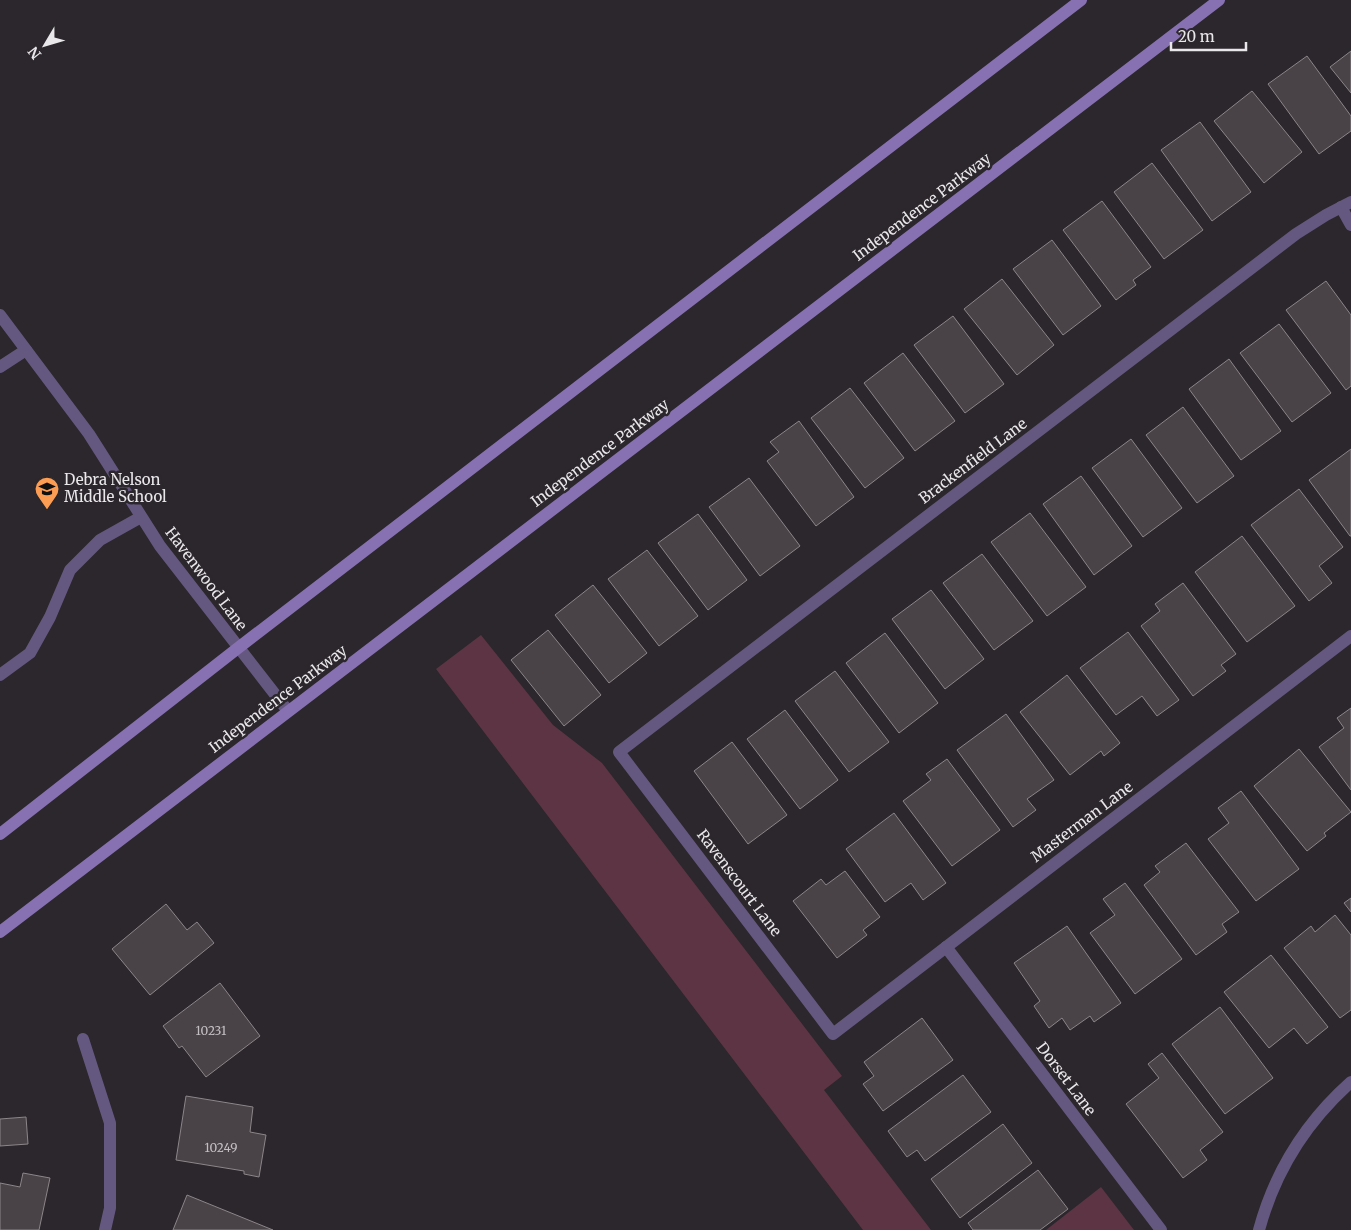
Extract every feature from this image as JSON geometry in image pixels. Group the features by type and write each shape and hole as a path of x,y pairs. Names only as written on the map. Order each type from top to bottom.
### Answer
{"main road":[{"path":"0,834 238,648 1081,0"},
{"name":"Independence Parkway","path":"0,932 1219,0"}],"street":[{"path":"1346,204 1351,225"},
{"name":"Brackenfield Lane","path":"619,752 1296,234 1346,204"},
{"name":"Havenwood Lane","path":"0,315 89,434 160,546 288,711"},
{"path":"0,368 26,350"},
{"path":"0,675 30,653 50,617 70,570 100,540 142,517"},
{"name":"Masterman Lane","path":"833,1034 1351,636"},
{"name":"Ravenscourt Lane","path":"619,752 833,1034"},
{"name":"Dorset Lane","path":"946,947 1161,1230"},
{"path":"83,1039 110,1123 110,1208 105,1230"},
{"path":"1259,1230 1276,1182 1294,1147 1322,1110 1351,1082"}],"shaded area":[{"path":"481,635 553,725 602,763 842,1076 824,1090 931,1230 863,1230 436,669"},
{"path":"1101,1187 1134,1230 1046,1230"}],"building":[{"path":"1351,51 1351,93 1330,67"},
{"path":"1307,56 1351,116 1351,131 1319,154 1268,84"},
{"path":"1252,91 1302,152 1264,183 1214,121"},
{"path":"1200,122 1251,192 1212,221 1161,150"},
{"path":"1152,163 1203,230 1164,259 1114,192"},
{"path":"1102,201 1151,267 1133,280 1136,285 1116,300 1063,230"},
{"path":"1052,240 1101,306 1063,335 1013,269"},
{"path":"1002,279 1054,345 1017,375 964,309"},
{"path":"1326,281 1351,315 1351,386 1346,390 1286,310"},
{"path":"953,316 1004,384 965,413 914,345"},
{"path":"1279,324 1331,393 1292,422 1240,353"},
{"path":"903,353 955,421 915,451 864,383"},
{"path":"1229,359 1281,431 1241,460 1189,389"},
{"path":"850,388 904,458 865,488 811,418"},
{"path":"1183,407 1234,476 1197,503 1146,435"},
{"path":"799,421 854,497 816,526 767,461 779,452 770,442"},
{"path":"1131,439 1182,508 1143,537 1092,468"},
{"path":"1351,449 1351,536 1350,536 1309,480"},
{"path":"1081,476 1132,546 1094,575 1043,504"},
{"path":"749,478 800,546 760,576 709,507"},
{"path":"1299,489 1343,547 1319,566 1332,583 1309,601 1251,525"},
{"path":"1030,513 1086,587 1047,616 991,542"},
{"path":"698,514 747,580 708,610 658,543"},
{"path":"1242,536 1295,606 1247,642 1195,572"},
{"path":"647,550 698,616 659,646 608,579"},
{"path":"982,554 1033,621 994,650 943,583"},
{"path":"1183,583 1236,654 1221,665 1226,671 1193,696 1141,626 1160,611 1155,604"},
{"path":"593,585 647,653 609,683 555,615"},
{"path":"931,590 984,659 945,689 892,619"},
{"path":"548,630 601,695 564,726 511,660"},
{"path":"1128,632 1179,700 1157,716 1142,696 1116,715 1080,668"},
{"path":"885,633 938,703 899,733 846,663"},
{"path":"835,671 889,742 849,772 795,701"},
{"path":"1067,675 1120,743 1104,756 1101,751 1070,775 1020,712"},
{"path":"1351,708 1351,790 1319,747 1344,728 1337,718"},
{"path":"785,710 838,780 800,809 747,739"},
{"path":"1006,714 1054,780 1027,799 1036,810 1013,827 957,750"},
{"path":"732,742 787,815 748,844 694,771"},
{"path":"1299,749 1351,812 1324,833 1326,836 1307,851 1254,786"},
{"path":"947,759 1000,830 952,866 903,801 931,780 926,774"},
{"path":"1241,791 1299,869 1256,901 1208,839 1229,823 1218,808"},
{"path":"894,813 946,883 923,900 911,883 885,902 846,849"},
{"path":"1186,843 1239,912 1222,924 1227,932 1196,955 1144,885 1160,872 1155,866"},
{"path":"845,871 880,917 863,930 867,935 837,958 793,901 821,879 826,885"},
{"path":"1125,883 1182,959 1135,994 1090,933 1115,915 1103,899"},
{"path":"1351,898 1351,912 1344,903"},
{"path":"166,904 187,930 197,922 214,943 150,995 112,949"},
{"path":"1335,915 1351,935 1351,1010 1340,1018 1284,948 1311,926 1315,932"},
{"path":"1067,926 1121,1003 1094,1022 1090,1016 1070,1030 1062,1018 1049,1028 1034,1006 1040,1001 1014,963"},
{"path":"1271,955 1328,1027 1307,1044 1294,1028 1269,1048 1224,992"},
{"path":"220,983 260,1036 206,1077 182,1046 179,1048 163,1026"},
{"path":"1220,1007 1273,1078 1225,1114 1172,1044"},
{"path":"922,1018 953,1060 883,1111 863,1084 874,1076 864,1062"},
{"path":"1162,1053 1223,1132 1200,1150 1207,1160 1183,1178 1126,1104 1159,1078 1148,1064"},
{"path":"963,1075 991,1112 925,1161 917,1150 907,1157 888,1131"},
{"path":"186,1096 253,1107 250,1132 266,1135 259,1177 244,1174 244,1171 176,1160"},
{"path":"26,1117 28,1144 0,1146 0,1119"},
{"path":"1003,1124 1032,1163 960,1218 931,1179"},
{"path":"1038,1170 1068,1209 1040,1230 973,1230 968,1223"},
{"path":"23,1173 50,1178 39,1230 0,1230 0,1183 20,1187"},
{"path":"187,1195 273,1230 173,1230"}],"place":[{"name":"Debra Nelson Middle School","path":"47,510"}]}
